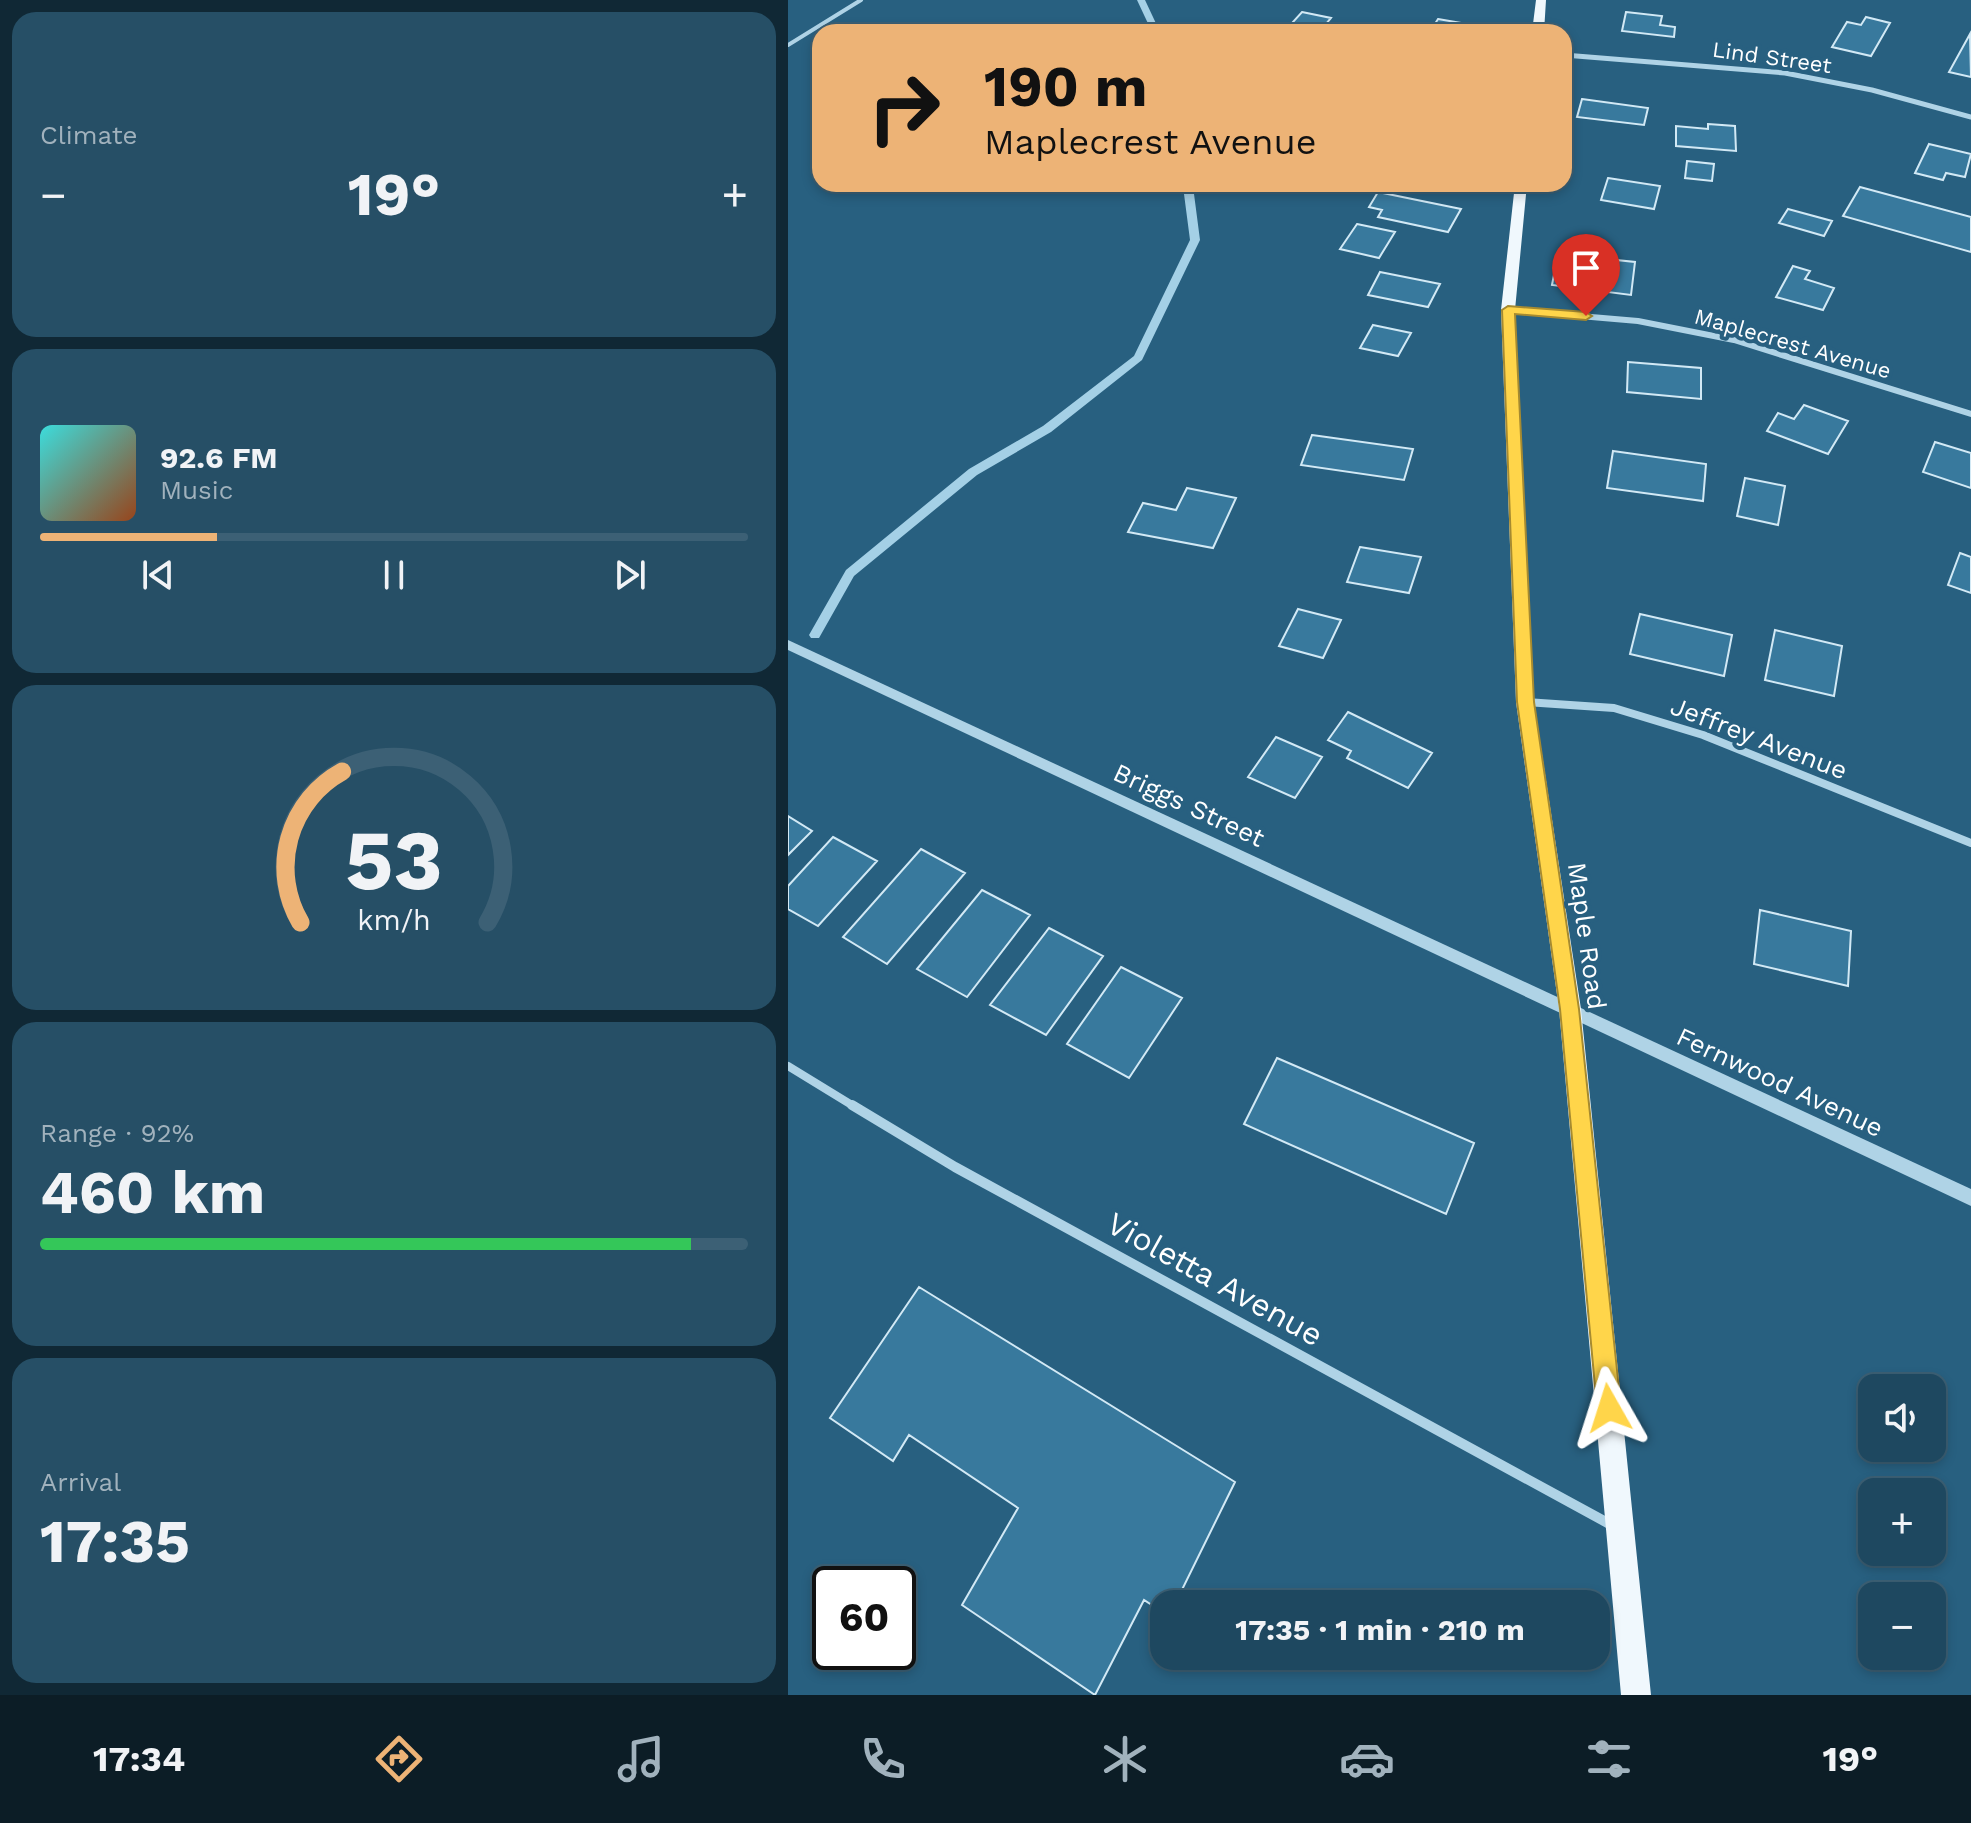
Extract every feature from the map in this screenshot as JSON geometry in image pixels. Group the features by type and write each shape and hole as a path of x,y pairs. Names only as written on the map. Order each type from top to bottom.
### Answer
{"main road":[{"path":"1539,24 1541,0"},
{"name":"Maple Road","path":"1520,192 1508,310 1525,702 1570,1009 1636,1695"}],"street":[{"name":"Lind Street","path":"1572,55 1685,61 1777,72 1859,87 1971,117"},
{"name":"Maplecrest Avenue","path":"1508,310 1638,321 1734,340 1971,414"},
{"name":"Briggs Street","path":"788,645 1570,1009"},
{"name":"Jeffrey Avenue","path":"1525,702 1614,708 1703,735 1971,843"},
{"name":"Fernwood Avenue","path":"1570,1009 1971,1198"},
{"name":"Violetta Avenue","path":"788,1066 955,1167 1621,1531"}],"lane":[{"path":"822,24 861,0"},
{"path":"788,45 812,30"}],"building":[{"path":"1302,12 1331,18 1326,24 1292,23"},
{"path":"1626,12 1662,16 1660,25 1675,27 1674,37 1622,31"},
{"path":"1866,17 1890,23 1871,56 1832,47 1847,22 1861,25"},
{"path":"1438,19 1467,24 1435,24"},
{"path":"1970,34 1971,77 1949,72"},
{"path":"1582,99 1648,108 1644,125 1577,117"},
{"path":"1708,124 1735,126 1736,151 1676,146 1676,126 1708,129"},
{"path":"1929,144 1971,154 1965,177 1946,173 1943,180 1915,173"},
{"path":"1687,161 1714,164 1712,181 1685,178"},
{"path":"1608,178 1660,186 1654,209 1601,200"},
{"path":"1860,187 1971,217 1971,252 1843,216"},
{"path":"1378,192 1461,209 1448,232 1378,217 1382,210 1369,207"},
{"path":"1788,209 1832,221 1824,236 1779,223"},
{"path":"1357,224 1395,232 1379,258 1340,249"},
{"path":"1558,254 1635,262 1631,295 1552,285"},
{"path":"1793,266 1810,271 1805,279 1834,288 1823,310 1776,297"},
{"path":"1380,272 1440,284 1428,307 1368,295"},
{"path":"1373,325 1411,333 1398,356 1360,348"},
{"path":"1628,362 1701,368 1701,399 1627,392"},
{"path":"1804,405 1848,421 1828,454 1767,431 1778,413 1794,419"},
{"path":"1312,435 1413,449 1404,480 1301,465"},
{"path":"1935,442 1971,453 1971,488 1923,472"},
{"path":"1613,451 1706,464 1703,501 1607,488"},
{"path":"1745,478 1785,486 1778,525 1737,516"},
{"path":"1187,488 1236,498 1213,548 1128,532 1143,503 1176,510"},
{"path":"1360,547 1421,557 1409,593 1347,582"},
{"path":"1960,553 1971,557 1971,593 1948,585"},
{"path":"1298,609 1341,620 1323,658 1279,646"},
{"path":"1640,614 1732,635 1724,676 1630,654"},
{"path":"1775,630 1842,646 1834,696 1765,680"},
{"path":"1348,712 1432,753 1408,788 1347,758 1351,751 1328,740"},
{"path":"1276,737 1322,757 1295,798 1248,777"},
{"path":"788,816 812,831 788,855"},
{"path":"833,837 877,861 818,926 788,909 788,886"},
{"path":"921,849 965,873 887,964 843,937"},
{"path":"982,890 1030,915 967,997 917,969"},
{"path":"1760,910 1851,931 1848,986 1754,964"},
{"path":"1049,928 1103,956 1046,1035 990,1005"},
{"path":"1121,967 1182,998 1129,1078 1067,1044"},
{"path":"1277,1058 1474,1143 1446,1214 1244,1124"},
{"path":"919,1287 1235,1482 1182,1590 1150,1590 1150,1604 1144,1600 1095,1695 962,1605 1018,1508 909,1435 893,1461 830,1418"}],"waterway":[{"path":"1141,0 1152,24"},
{"path":"815,635 850,573 973,472 1047,429 1138,358 1195,240 1190,192"}],"route":[{"path":"1586,316 1508,310 1525,702 1570,1009 1609,1408"}]}
